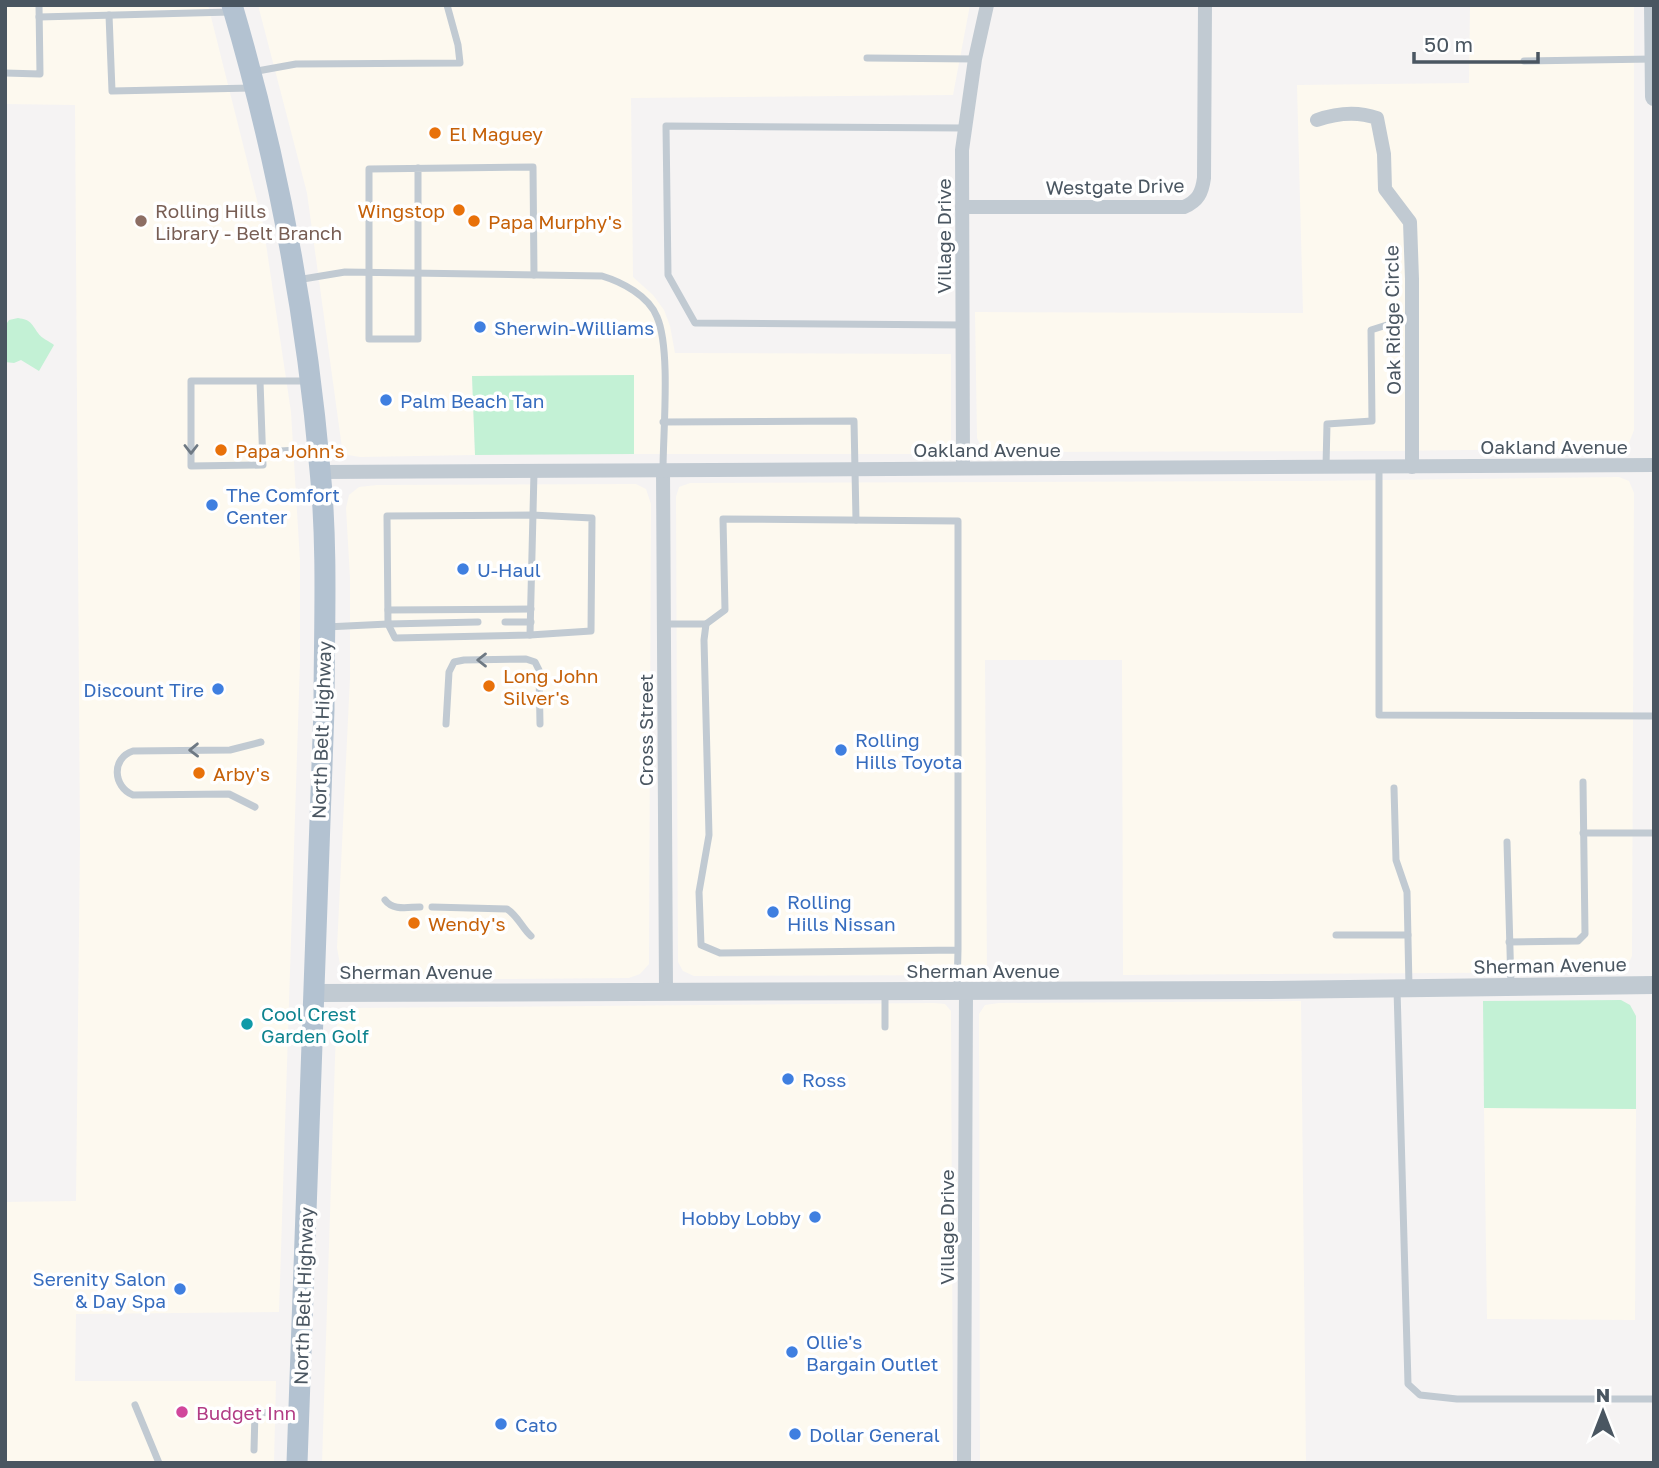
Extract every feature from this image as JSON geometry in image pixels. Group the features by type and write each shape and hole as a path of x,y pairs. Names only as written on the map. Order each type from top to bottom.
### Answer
{"main road":[{"name":"North Belt Highway","path":"233,8 275,167 296,280 321,472 326,593 324,709 297,1463"}],"street":[{"name":"Village Drive","path":"963,468 964,128 987,5"},
{"name":"Westgate Drive","path":"962,207 1184,207 1196,202 1204,178 1205,5"},
{"path":"1653,5 1654,97"},
{"name":"Oak Ridge Circle","path":"1317,120 1334,114 1364,113 1377,118 1384,154 1385,189 1410,222 1412,467"},
{"name":"Oakland Avenue","path":"321,472 1654,465"},
{"name":"Cross Street","path":"663,470 666,990"},
{"name":"Sherman Avenue","path":"313,993 666,990 961,992 1654,985"},
{"name":"Village Drive","path":"961,992 964,1463"}],"lane":[{"path":"5,73 40,74 39,5"},
{"path":"109,15 112,91 253,80 296,64 460,63 447,5"},
{"path":"39,17 233,8"},
{"path":"867,58 975,59"},
{"path":"1524,61 1654,59"},
{"path":"962,325 695,323 668,275 666,125 964,128"},
{"path":"418,168 418,339 369,339 369,169 418,168 533,167 534,275"},
{"path":"296,280 345,272 601,276 618,281 640,296 657,316 665,353 663,470"},
{"path":"1326,466 1327,424 1372,421 1371,330 1412,317"},
{"path":"260,381 263,465 191,466 191,381 260,381 310,381"},
{"path":"663,422 854,421 856,520"},
{"path":"263,452 318,449"},
{"path":"1379,467 1379,715 1654,716"},
{"path":"530,635 534,471"},
{"path":"532,515 592,518 591,631 396,638 388,624 388,610 387,516 532,515"},
{"path":"664,624 706,624 725,610 723,519 958,521 958,950 961,992"},
{"path":"388,610 531,609"},
{"path":"325,627 478,622"},
{"path":"505,622 531,622"},
{"path":"706,624 709,835 699,892 701,945 720,953 958,950"},
{"path":"446,724 449,672 454,662 526,659 536,662 539,670 540,724"},
{"path":"255,807 229,793 133,795 123,791 119,784 118,762 124,754 132,751 230,750 261,742"},
{"path":"1509,942 1578,941 1585,934 1583,782"},
{"path":"1394,788 1396,860 1408,892 1408,934 1403,988 1408,1384 1420,1395 1457,1399 1654,1399"},
{"path":"1583,833 1654,833"},
{"path":"1507,842 1511,987"},
{"path":"385,900 389,906 397,908 420,907"},
{"path":"432,907 508,909 516,916 522,929 531,936"},
{"path":"1336,935 1408,934"},
{"path":"885,992 885,1027"},
{"path":"135,1405 159,1463"},
{"path":"215,1412 299,1413"},
{"path":"254,1412 254,1450"}],"shaded area":[{"path":"5,5 208,5 263,224 291,412 300,561 300,662 279,1312 76,1314 75,1381 276,1381 274,1463 5,1463 5,1202 76,1201 80,840 75,105 5,104"},
{"path":"258,5 970,5 953,95 631,98 633,277 653,295 664,310 675,353 951,354 951,441 946,449 936,454 634,454 633,375 472,376 475,455 348,455 342,448 307,193"},
{"path":"1470,5 1634,5 1634,430 1629,443 1620,448 1388,451 994,452 981,446 977,438 975,312 1303,313 1297,85 1469,83"},
{"path":"1619,477 1629,481 1634,493 1632,956 1627,966 1615,972 1123,975 1122,660 985,660 987,975 694,976 683,971 678,962 676,497 679,487 690,483"},
{"path":"636,484 646,489 651,504 649,964 640,974 629,978 358,980 348,974 340,964 337,948 350,678 350,578 346,508 349,495 359,487 377,485"},
{"path":"1301,1001 1306,1463 980,1463 979,1014 985,1005"},
{"path":"945,1004 951,1011 953,1463 322,1463 336,1028 341,1014 351,1008"},
{"path":"1484,1108 1636,1109 1635,1320 1487,1319"}],"green space":[{"path":"18,318 30,322 41,336 54,345 39,371 21,360 14,363 5,362 5,326 9,320"},
{"path":"634,375 634,454 475,455 472,376"},
{"path":"1621,1000 1630,1005 1636,1016 1636,1109 1484,1108 1483,1001"}],"place":[{"name":"El Maguey","path":"435,133"},
{"name":"Wingstop","path":"459,210"},
{"name":"Rolling Hills Library - Belt Branch","path":"141,221"},
{"name":"Papa Murphy's","path":"474,221"},
{"name":"Sherwin-Williams","path":"480,327"},
{"name":"Palm Beach Tan","path":"386,400"},
{"name":"Papa John's","path":"221,450"},
{"name":"The Comfort Center","path":"212,505"},
{"name":"U-Haul","path":"463,569"},
{"name":"Long John Silver's","path":"489,686"},
{"name":"Discount Tire","path":"218,689"},
{"name":"Rolling Hills Toyota","path":"841,750"},
{"name":"Arby's","path":"199,773"},
{"name":"Rolling Hills Nissan","path":"773,912"},
{"name":"Wendy's","path":"414,923"},
{"name":"Cool Crest Garden Golf","path":"247,1024"},
{"name":"Ross","path":"788,1079"},
{"name":"Hobby Lobby","path":"815,1217"},
{"name":"Serenity Salon & Day Spa","path":"180,1289"},
{"name":"Ollie's Bargain Outlet","path":"792,1352"},
{"name":"Budget Inn","path":"182,1412"},
{"name":"Cato","path":"501,1424"},
{"name":"Dollar General","path":"795,1434"}]}
